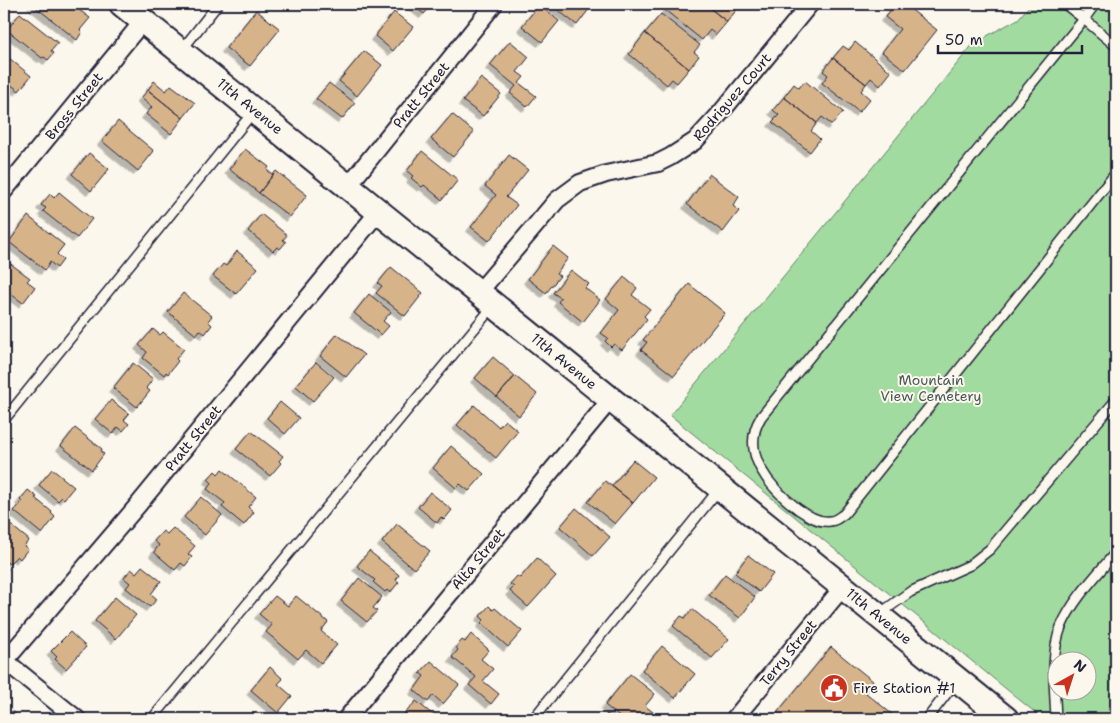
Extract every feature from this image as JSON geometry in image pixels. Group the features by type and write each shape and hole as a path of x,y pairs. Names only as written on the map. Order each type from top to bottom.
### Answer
{"street":[{"name":"11th Avenue","path":"122,4 1006,719"},
{"name":"Pratt Street","path":"348,186 494,4"},
{"name":"Rodriguez Court","path":"487,298 557,200 580,183 606,174 658,163 695,142 810,4"},
{"name":"Bross Street","path":"4,191 143,21"},
{"name":"Pratt Street","path":"4,661 138,505 379,211"},
{"name":"Alta Street","path":"346,719 610,399"},
{"name":"Terry Street","path":"734,719 843,587"},
{"path":"4,661 77,719"}],"lane":[{"path":"181,51 218,4"},
{"path":"1065,4 1116,46"},
{"path":"1095,4 761,417 754,432 754,443 761,470 772,487 796,507 818,520 832,521 844,514 1116,173"},
{"path":"4,420 255,110"},
{"path":"152,719 487,298"},
{"path":"878,615 910,592 970,564 986,553 1116,400"},
{"path":"533,719 720,487"},
{"path":"1056,719 1054,659 1061,628 1080,597 1116,552"},
{"path":"927,719 957,680"}],"green space":[{"name":"Mountain View Cemetery","path":"1031,4 1116,4 1116,719 1043,719 670,415 974,43 1018,19"}],"building":[{"path":"32,4 71,4 90,18 80,30 82,32 77,40"},
{"path":"411,4 433,4 424,14"},
{"path":"550,4 593,4 577,25"},
{"path":"670,4 705,4 727,22 716,35 710,30 702,40 665,10"},
{"path":"705,4 733,4 738,8 727,22"},
{"path":"896,4 904,4 937,30 905,70 882,52 900,29 885,17"},
{"path":"539,5 559,21 542,42 522,26"},
{"path":"256,10 280,29 250,66 226,48"},
{"path":"394,12 413,27 393,51 375,36"},
{"path":"20,13 58,43 51,51 54,53 48,60 44,57 42,58 7,30"},
{"path":"661,14 700,45 694,52 699,56 689,69 645,33"},
{"path":"645,33 689,69 677,83 672,79 667,85 629,54"},
{"path":"510,41 529,57 517,72 524,77 519,83 536,96 527,107 510,93 516,86 490,65"},
{"path":"855,42 891,72 880,86 871,78 866,84 833,58 843,46 849,50"},
{"path":"364,51 382,65 357,96 339,81"},
{"path":"4,54 31,76 19,91 4,79"},
{"path":"833,58 866,84 861,91 870,99 859,112 822,83 828,75 823,71"},
{"path":"481,78 501,94 483,116 463,101"},
{"path":"154,81 166,91 171,85 195,103 183,118 148,90"},
{"path":"805,81 843,112 832,125 822,117 817,123 784,97 794,84 799,88"},
{"path":"329,83 355,103 342,119 316,99"},
{"path":"148,90 183,118 171,134 146,114 152,107 141,98"},
{"path":"784,97 817,123 811,131 820,139 810,152 772,122 779,115 773,110"},
{"path":"452,114 474,132 453,157 431,139"},
{"path":"118,121 154,151 138,171 102,141"},
{"path":"245,149 269,167 267,170 273,175 259,193 229,169"},
{"path":"422,151 458,180 442,200 424,185 422,187 411,178 413,176 407,171"},
{"path":"89,153 109,169 91,191 72,174"},
{"path":"509,155 528,170 506,197 517,205 489,241 471,227 496,195 485,186"},
{"path":"276,171 307,195 290,217 259,193"},
{"path":"709,174 739,197 733,206 739,211 723,232 687,204"},
{"path":"59,192 92,219 77,238 43,211 46,208 41,205 50,194 54,198"},
{"path":"261,214 287,235 283,240 286,242 280,249 277,247 273,251 248,231"},
{"path":"28,216 64,245 57,254 63,260 57,268 50,262 45,270 9,242"},
{"path":"553,246 568,258 556,274 560,276 546,293 528,279"},
{"path":"237,251 258,268 236,294 213,276 223,264 226,266"},
{"path":"4,259 30,278 27,281 35,287 23,303 4,289"},
{"path":"391,267 423,293 405,316 376,293 382,286 378,283"},
{"path":"571,270 589,284 585,288 600,300 583,322 558,302 561,298 553,293"},
{"path":"624,277 637,288 632,295 650,309 644,316 647,319 622,350 614,344 611,347 605,341 608,338 601,333 619,310 606,299"},
{"path":"689,284 725,313 674,376 641,350 647,342 643,340"},
{"path":"183,293 212,316 208,321 212,325 205,334 200,330 196,335 168,312"},
{"path":"369,294 391,312 383,321 389,326 381,335 354,313"},
{"path":"153,329 160,335 163,332 184,349 168,374 166,372 164,375 143,358 147,352 139,345"},
{"path":"337,334 364,355 346,377 320,356"},
{"path":"493,357 515,376 497,397 475,378"},
{"path":"316,362 334,377 313,401 296,386"},
{"path":"133,363 153,379 146,388 150,391 137,407 113,388"},
{"path":"515,376 537,394 519,416 497,397"},
{"path":"111,400 129,414 124,420 129,424 123,431 118,427 113,434 95,419"},
{"path":"280,402 299,418 285,434 267,418"},
{"path":"474,405 499,427 505,420 518,431 496,458 457,425"},
{"path":"75,428 102,449 101,452 104,454 92,470 61,446"},
{"path":"251,431 283,456 279,461 281,463 270,476 236,449"},
{"path":"451,446 484,474 469,491 460,484 456,488 433,468"},
{"path":"633,460 654,477 633,503 612,486"},
{"path":"52,469 74,487 64,499 62,497 58,501 39,485"},
{"path":"222,469 256,497 248,507 254,512 244,525 222,507 225,503 207,489 212,483 208,479 215,471 218,474"},
{"path":"605,481 633,503 615,524 588,502"},
{"path":"28,490 55,517 42,534 14,511 22,502 20,500"},
{"path":"430,492 452,510 444,520 441,517 437,523 418,507"},
{"path":"201,497 222,515 205,535 184,517"},
{"path":"576,508 610,537 593,556 560,527"},
{"path":"7,522 29,540 24,546 28,549 20,559 17,556 9,564 4,560 4,526"},
{"path":"397,524 430,551 414,569 382,542"},
{"path":"173,528 195,546 188,554 192,557 185,566 181,563 175,570 154,552 159,545 154,541 163,531 167,534"},
{"path":"369,551 399,575 396,580 399,582 390,593 387,590 385,592 373,582 375,580 357,566"},
{"path":"748,555 773,574 759,592 735,573"},
{"path":"537,558 556,576 528,607 510,591 514,587 510,584 517,576 520,578"},
{"path":"4,566 8,569 4,574"},
{"path":"142,566 161,581 151,594 157,599 150,607 126,588 130,583 124,578 131,569 136,573"},
{"path":"725,574 755,597 740,618 709,595"},
{"path":"359,578 382,597 373,608 377,611 367,622 341,601"},
{"path":"275,596 288,606 296,596 328,622 321,631 337,645 321,663 306,650 298,659 266,632 272,625 259,614"},
{"path":"115,597 136,615 116,639 95,621"},
{"path":"489,606 493,610 495,608 522,631 508,647 481,623 484,620 480,616"},
{"path":"692,609 729,639 712,658 673,626 681,616 685,618"},
{"path":"70,632 86,647 66,669 55,659 57,657 51,651"},
{"path":"471,634 489,650 481,659 493,669 483,681 499,694 491,704 469,685 476,677 452,657 458,650 456,647 462,640 465,642"},
{"path":"662,646 695,674 675,698 642,670"},
{"name":"Fire Station #1","path":"831,647 874,682 866,693 898,719 772,719"},
{"path":"431,661 459,685 443,704 433,695 428,702 414,690 424,676 420,673"},
{"path":"270,667 283,679 278,684 292,696 278,713 251,690"},
{"path":"630,674 655,694 645,706 657,715 653,719 622,719 605,705"},
{"path":"416,701 438,719 400,719"},
{"path":"12,711 22,719 4,719 4,714 7,717"},
{"path":"607,714 614,719 602,719"}],"place":[{"name":"Fire Station #1","path":"834,688"}]}
